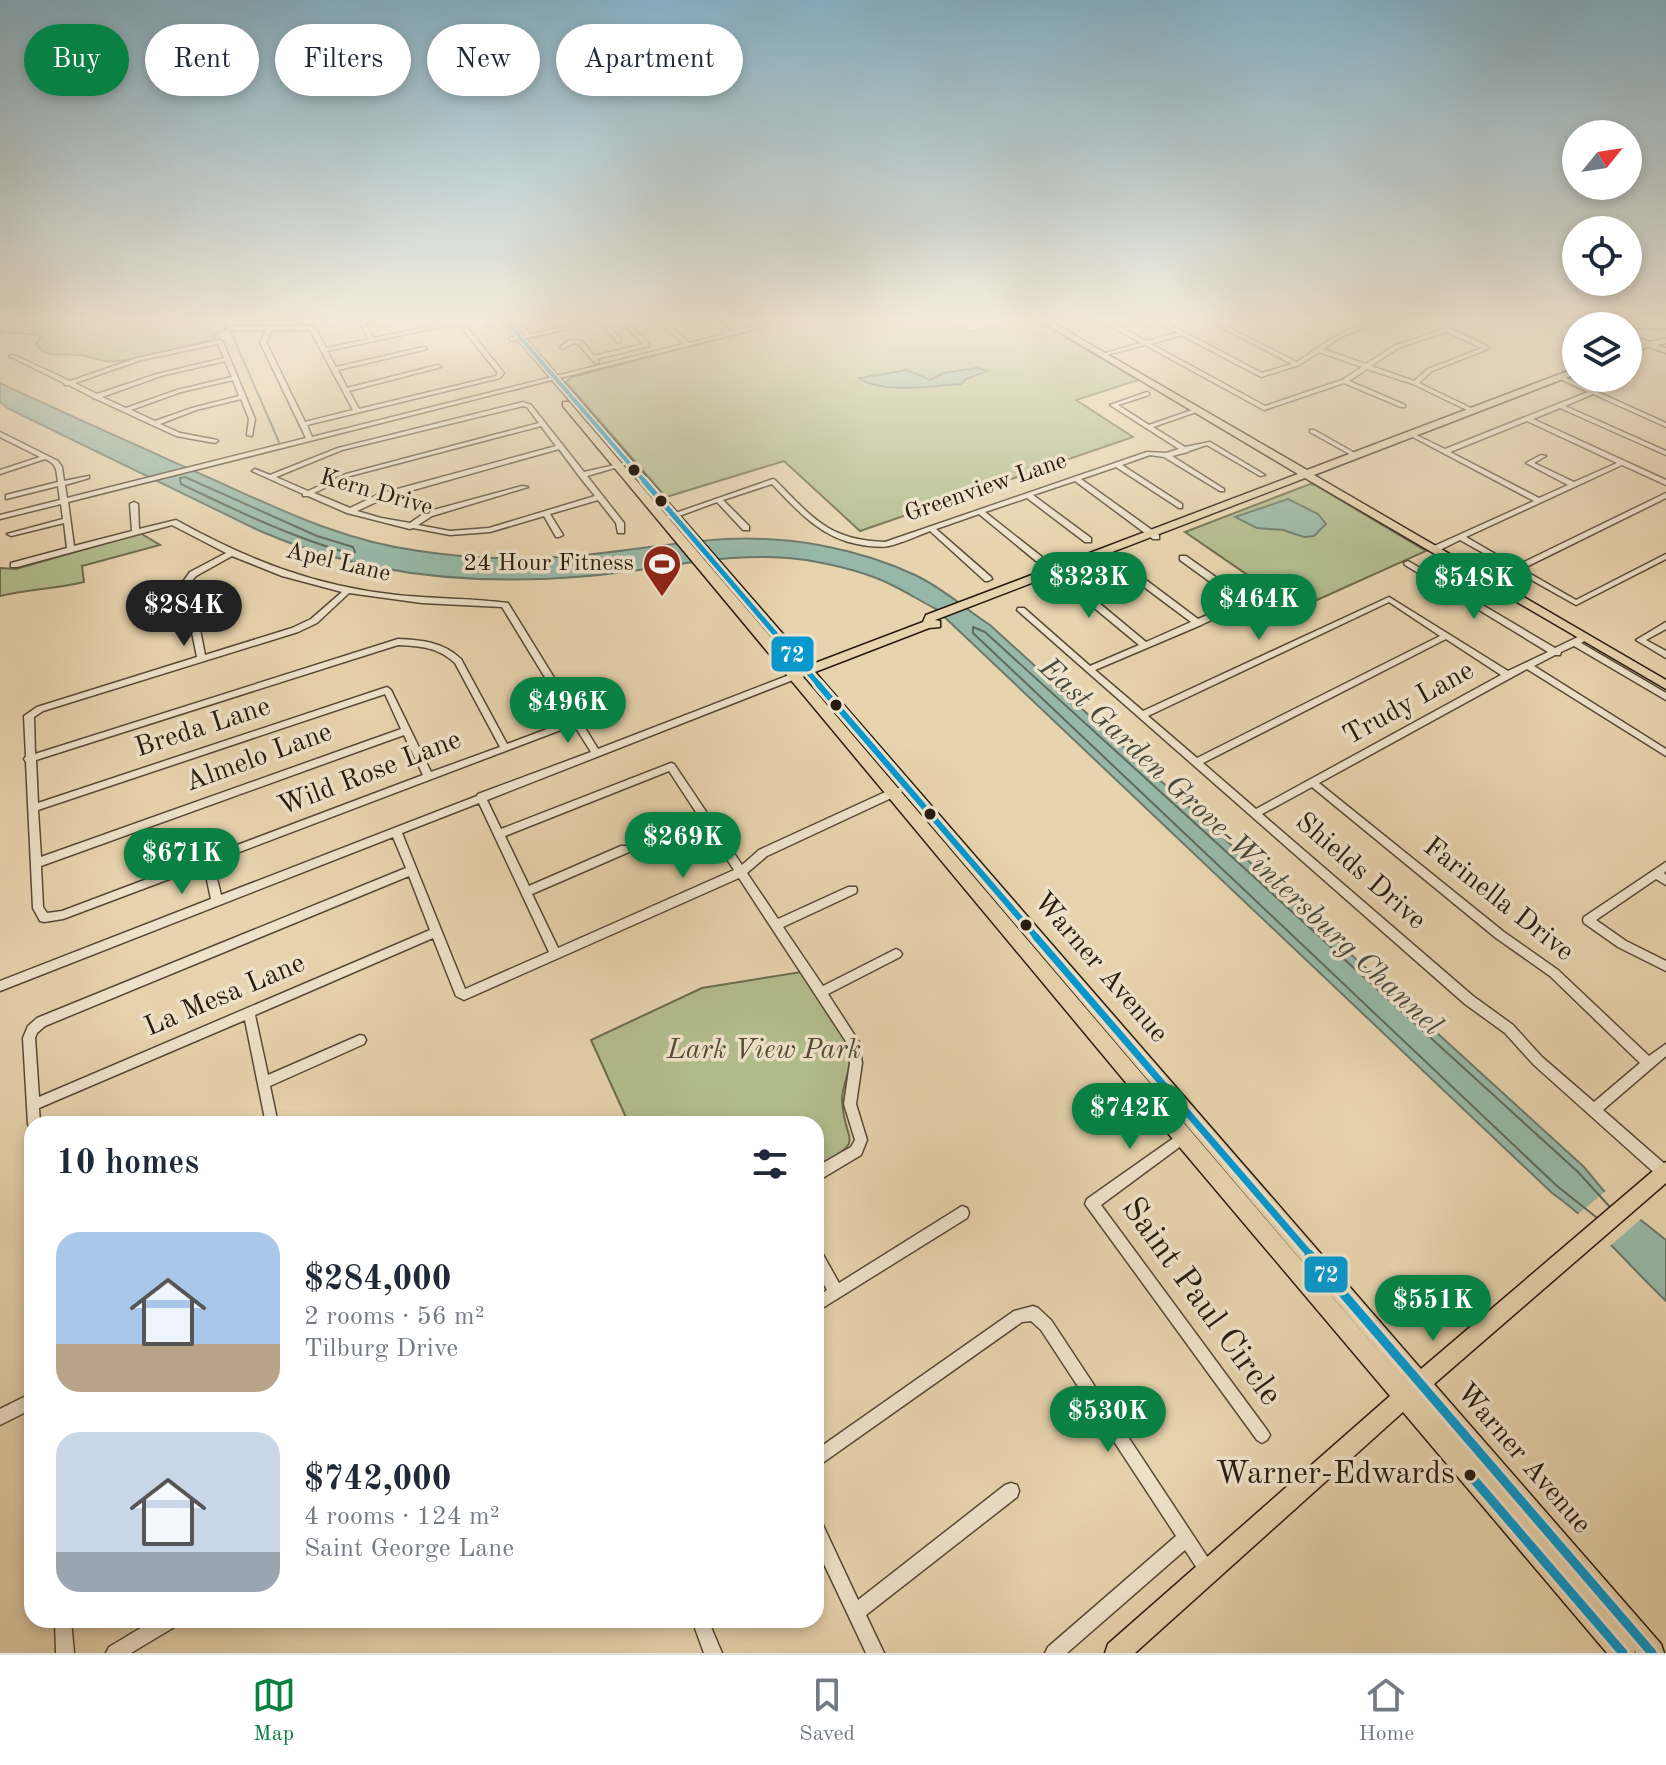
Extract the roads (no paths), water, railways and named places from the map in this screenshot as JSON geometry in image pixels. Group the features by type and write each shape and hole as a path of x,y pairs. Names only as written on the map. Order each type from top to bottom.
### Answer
{"main road":[{"name":"Warner Avenue","path":"568,398 690,542 710,559 732,592"},
{"path":"1177,398 1435,549 1580,640 1666,685"},
{"path":"800,674 928,624 936,624 968,608 1297,476 1307,475 1506,398"},
{"name":"Warner Avenue","path":"690,542 697,560 732,592 800,674 873,751 898,790"},
{"path":"697,560 712,571 720,571"},
{"name":"Warner Avenue","path":"800,674 836,724 898,790 1411,1391 1623,1653"},
{"path":"836,724 843,723 873,751"},
{"path":"1117,1653 1665,1169"},
{"name":"Warner Avenue","path":"1411,1391 1652,1653"},
{"path":"1603,1630 1632,1653"}],"street":[{"path":"98,398 178,435 215,441"},
{"path":"125,410 157,398"},
{"path":"154,424 194,409 238,398"},
{"path":"243,398 253,423 250,435 255,453"},
{"path":"290,398 310,439"},
{"path":"350,398 357,411"},
{"path":"303,424 408,398"},
{"path":"0,517 475,398"},
{"path":"1134,398 1113,405 1186,451"},
{"path":"1246,398 1264,408 1293,398"},
{"path":"1384,398 1403,406"},
{"path":"1450,398 1475,410"},
{"path":"1444,452 1577,398"},
{"path":"1603,398 1666,425"},
{"path":"270,477 315,457 523,404 529,406 620,523 621,531"},
{"path":"1559,405 1666,453"},
{"path":"1148,427 1197,410"},
{"path":"1526,418 1666,483"},
{"path":"390,419 399,434"},
{"path":"306,494 348,475 542,424"},
{"path":"1312,431 1357,456"},
{"path":"0,434 59,467 71,549"},
{"path":"1412,435 1539,501"},
{"name":"Greenview Lane","path":"720,501 773,481 822,530 836,538 886,544 1149,453 1166,455 1208,443 1262,475"},
{"path":"350,511 382,496 559,447"},
{"path":"1166,455 1222,490"},
{"path":"1543,456 1529,463 1574,485"},
{"path":"0,472 46,457"},
{"path":"1435,549 1622,463"},
{"path":"581,475 623,464"},
{"path":"1116,464 1179,506"},
{"name":"Kern Drive","path":"255,471 350,511 410,527 450,533 492,534 599,497"},
{"path":"9,497 87,477"},
{"path":"1075,478 1153,535"},
{"path":"410,527 429,514 524,487"},
{"path":"1028,495 1088,540"},
{"path":"1516,569 1666,495"},
{"path":"668,517 720,501 746,528"},
{"path":"14,565 136,532 134,504"},
{"path":"980,512 1039,559"},
{"path":"546,513 559,535"},
{"path":"11,534 67,520"},
{"name":"Apel Lane","path":"136,532 173,522 231,553 287,575 348,590 444,603 505,605 577,721"},
{"path":"932,529 988,579"},
{"path":"1460,537 1576,603 1666,556"},
{"path":"202,659 186,583 193,574 231,553"},
{"path":"1090,669 1244,601 1183,558"},
{"path":"1408,563 1557,653"},
{"path":"1057,573 1145,645"},
{"path":"1135,576 1198,623"},
{"path":"37,863 29,716 40,709 314,621 348,590"},
{"path":"1142,715 1389,599 1508,675"},
{"path":"193,617 232,609"},
{"name":"Shields Drive","path":"1021,610 1469,1000 1509,1029 1538,1061 1665,1169"},
{"path":"1666,625 1640,640 1666,655"},
{"path":"1197,762 1446,636"},
{"path":"1580,640 1666,697"},
{"name":"Trudy Lane","path":"1256,813 1508,675 1580,640"},
{"path":"29,759 398,642 425,643 448,649 458,661 505,748"},
{"path":"1527,665 1666,753"},
{"path":"0,986 800,674"},
{"name":"Breda Lane","path":"34,808 387,690 406,731"},
{"path":"577,721 596,753"},
{"name":"Wild Rose Lane","path":"37,863 38,908 44,918 63,915 577,721"},
{"path":"406,731 429,777"},
{"name":"Almelo Lane","path":"37,863 406,731"},
{"path":"499,834 671,766 848,1031 856,1054 850,1104 861,1136 860,1145 856,1151 824,1169"},
{"name":"Farinella Drive","path":"1312,782 1500,935 1554,973 1648,1063"},
{"path":"396,831 460,992 464,995 741,872 763,853 898,790"},
{"path":"481,797 556,955"},
{"path":"526,892 625,849"},
{"path":"208,861 217,901"},
{"path":"1666,866 1588,920 1622,944 1666,966"},
{"path":"34,1116 29,1038 41,1022 412,870"},
{"path":"1656,873 1666,881"},
{"path":"777,925 852,890"},
{"name":"La Mesa Lane","path":"33,1105 436,932"},
{"path":"822,992 896,954"},
{"path":"249,1012 270,1116"},
{"path":"263,1083 360,1040"},
{"path":"1594,1110 1666,1049"},
{"name":"Saint Paul Circle","path":"1190,1133 1092,1204 1262,1435"},
{"path":"824,1300 962,1213"},
{"path":"824,1270 836,1292"},
{"path":"824,1453 1019,1316 1033,1313 1046,1325 1210,1572"},
{"path":"0,1417 24,1405"},
{"path":"855,1613 1011,1491"},
{"path":"1054,1653 1187,1538"},
{"path":"824,1546 875,1653"},
{"path":"63,1628 65,1653"},
{"path":"115,1653 157,1628"},
{"path":"703,1628 713,1653"}],"water":[{"path":"0,398 33,398 282,510 335,531 390,546 454,555 523,558 726,539 774,540 847,551 925,580 990,625 1584,1167 1603,1190 1666,1240 1666,1301 1597,1231 1552,1193 936,609 884,581 851,570 778,557 724,559 546,579 463,578 380,568 299,546 260,531 0,402"},
{"path":"1288,499 1318,514 1326,524 1314,536 1304,537 1283,530 1257,528 1235,517"}],"waterway":[{"path":"260,398 279,442"}],"place":[{"name":"24 Hour Fitness","path":"662,598"},
{"name":"Warner-Edwards","path":"1470,1475"}],"water label":[{"name":"East Garden Grove-Wintersburg Channel","path":"1240,847"}],"park label":[{"name":"Lark View Park","path":"764,1051"}]}
